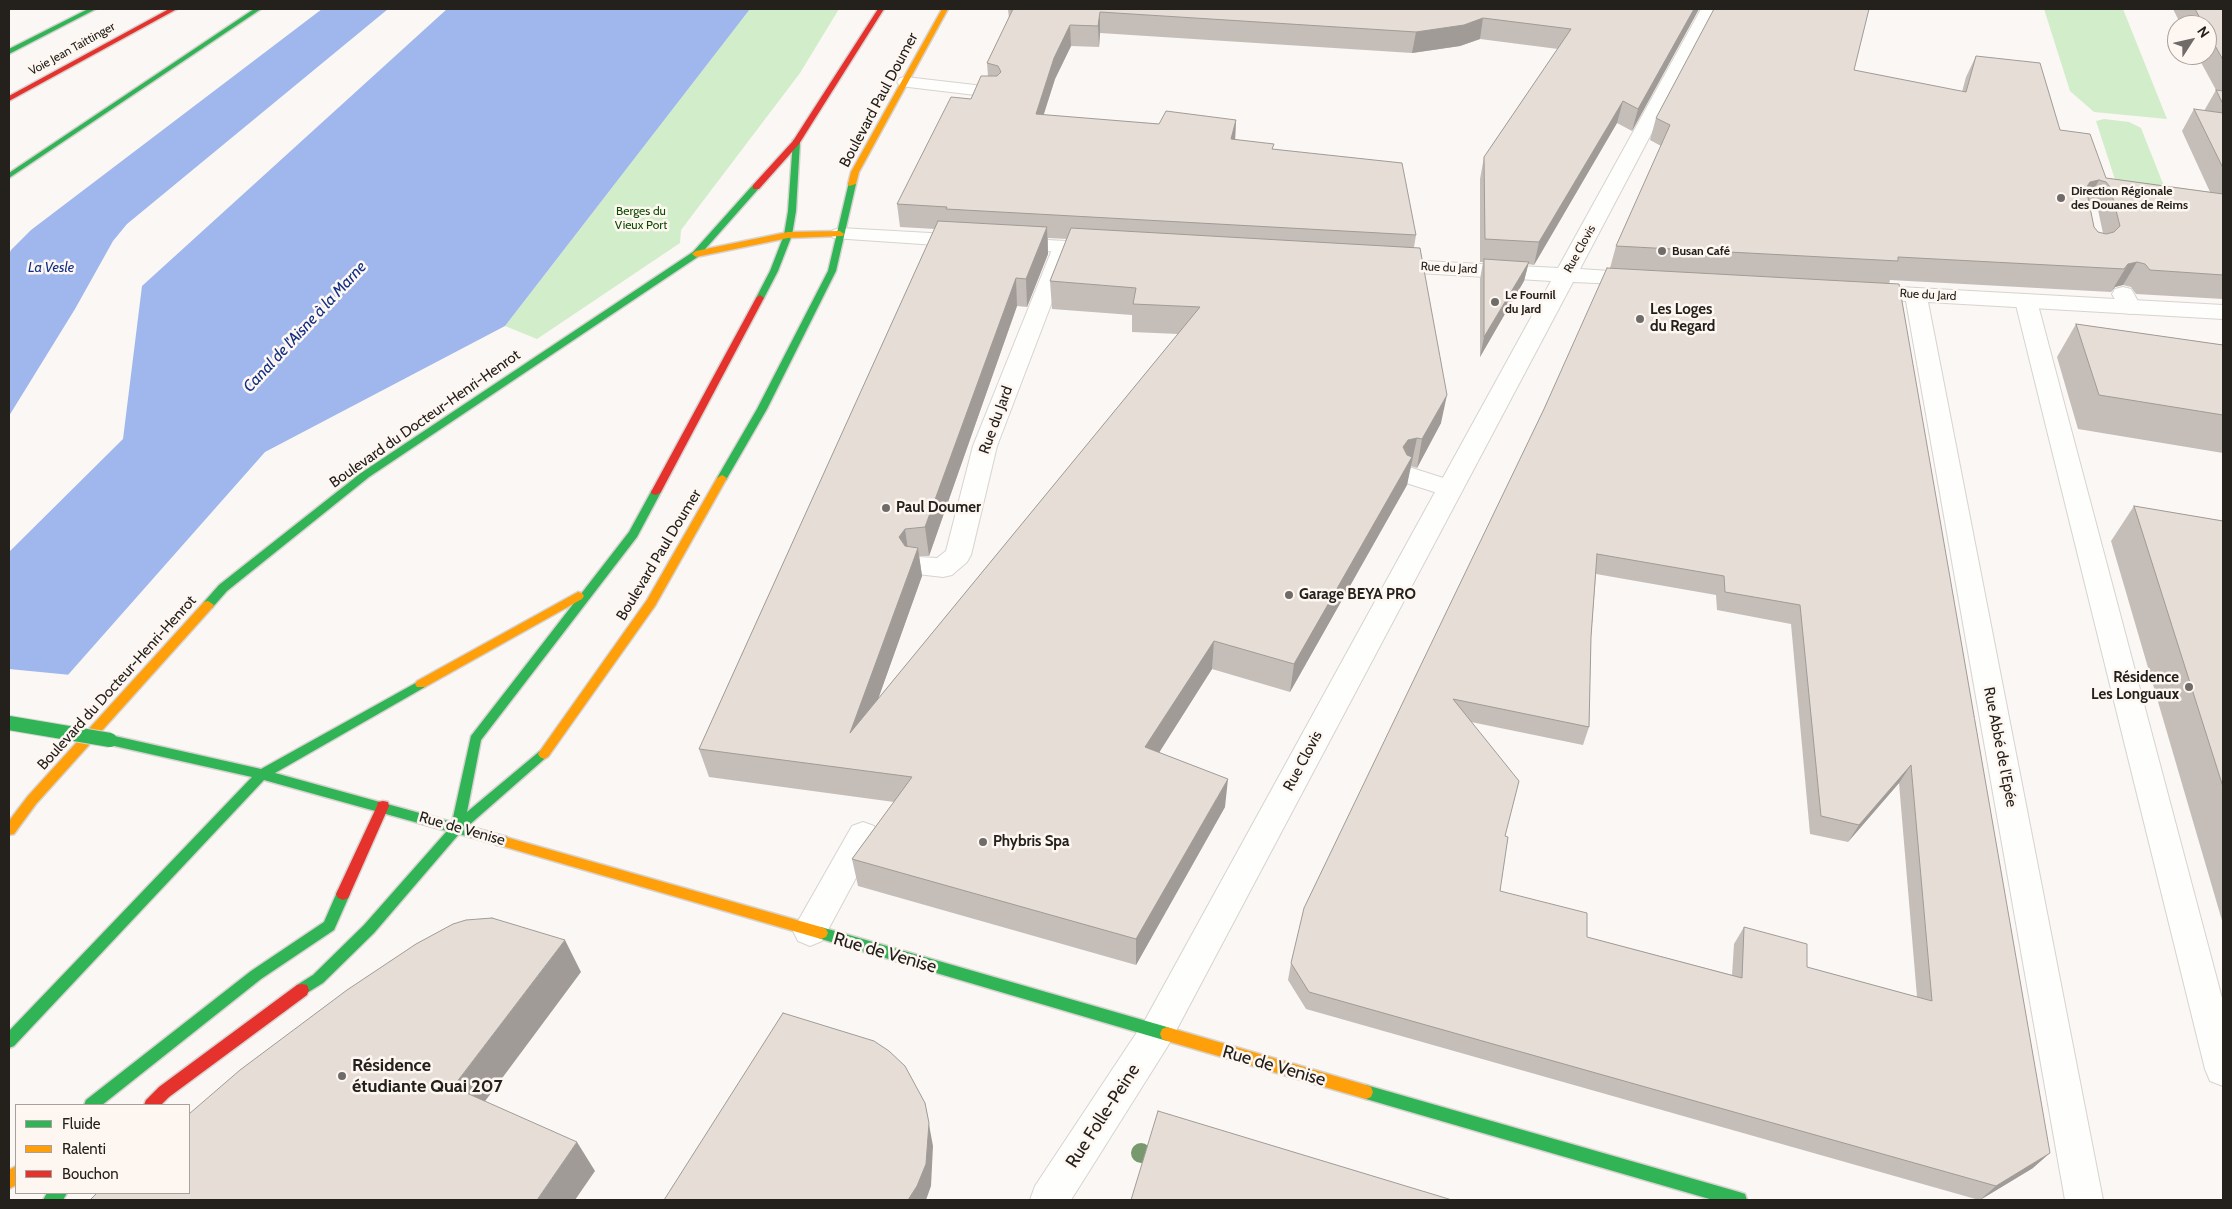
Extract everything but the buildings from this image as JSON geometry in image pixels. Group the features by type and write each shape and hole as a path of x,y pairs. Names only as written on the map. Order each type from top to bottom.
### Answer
{"main road":[{"name":"Voie Jean Taittinger","path":"9,52 93,9"},
{"name":"Voie Jean Taittinger","path":"9,99 174,9"},
{"path":"9,176 258,9"},
{"path":"696,254 796,142 881,9"},
{"name":"Boulevard Paul Doumer","path":"152,1104 164,1092 318,979 369,929 457,828 542,757 651,603 762,409 832,270 855,172 945,9"},
{"path":"30,27 68,22"},
{"path":"457,828 475,739 588,590 634,534 774,271 788,235 792,211 796,142"},
{"path":"696,254 788,235 840,234"},
{"name":"Boulevard du Docteur-Henri-Henrot","path":"9,830 32,800 223,588 365,475 696,254"},
{"path":"9,1041 262,774 588,590"},
{"name":"Rue de Venise","path":"9,723 110,740 262,774 383,806 1739,1200"},
{"path":"92,1104 256,976 329,926 383,806"}],"street":[{"name":"Rue Clovis","path":"1157,1032 1709,9"},
{"path":"906,82 992,92"},
{"path":"840,234 1122,250"},
{"name":"Rue du Jard","path":"918,566 942,568 958,555 985,446 1063,247"},
{"name":"Rue du Jard","path":"1369,264 1658,280"},
{"name":"Rue du Jard","path":"1846,291 2026,301 2126,300 2223,312"},
{"name":"Rue Abbé de l'Epée","path":"1916,295 2084,1200"},
{"path":"2026,301 2223,1069"},
{"path":"1412,476 1450,489"},
{"path":"810,931 863,835"},
{"name":"Rue Folle-Peine","path":"1049,1200 1157,1032"}],"green space":[{"name":"Berges du Vieux Port","path":"750,9 839,9 800,73 681,230 680,243 537,339 505,326"},
{"path":"2044,9 2123,9 2167,119 2094,112 2070,91"},
{"path":"2104,119 2129,122 2141,128 2171,204 2122,201 2096,121"}],"water":[{"name":"La Vesle","path":"322,9 388,9 127,224 113,241 75,309 9,416 9,254 11,250 31,230"},
{"name":"Canal de l'Aisne à la Marne","path":"447,9 750,9 505,326 265,452 67,676 9,752 9,552 123,439 142,286"}],"pier":[{"path":"9,669 71,675 9,755"}],"traffic: fast":[{"path":"9,52 93,9"},
{"path":"9,176 258,9"},
{"path":"760,298 774,271 788,235 792,211 796,142"},
{"path":"722,478 762,409 832,271 852,184"},
{"path":"208,605 223,588 365,475 696,254 756,187"},
{"path":"457,828 475,739 633,534 656,492"},
{"path":"9,1041 262,774 421,684"},
{"path":"9,723 110,740"},
{"path":"110,740 262,774 502,841"},
{"path":"302,990 318,979 369,929 457,828 544,754"},
{"path":"92,1104 256,975 329,926 343,894"},
{"path":"821,933 1167,1034"},
{"path":"1366,1092 1739,1200"},
{"path":"51,1200 58,1194"}],"traffic: slow":[{"path":"852,184 855,172 945,9"},
{"path":"696,254 788,235 840,234"},
{"path":"544,754 651,603 722,478"},
{"path":"421,684 578,596"},
{"path":"9,830 32,800 208,605"},
{"path":"502,841 821,933"},
{"path":"1167,1034 1366,1092"},
{"path":"9,1181 15,1175"}],"traffic: jam":[{"path":"9,99 174,9"},
{"path":"756,187 796,142 881,9"},
{"path":"656,492 760,298"},
{"path":"343,894 383,806"},
{"path":"152,1104 164,1092 302,990"}],"place":[{"name":"Direction Régionale des Douanes de Reims","path":"2061,198"},
{"name":"Busan Café","path":"1662,251"},
{"name":"Le Fournil du Jard","path":"1495,302"},
{"name":"Les Loges du Regard","path":"1640,319"},
{"name":"Paul Doumer","path":"886,508"},
{"name":"Garage BEYA PRO","path":"1289,595"},
{"name":"Résidence Les Longuaux","path":"2189,687"},
{"name":"Phybris Spa","path":"983,842"},
{"name":"Résidence étudiante Quai 207","path":"342,1076"}]}
